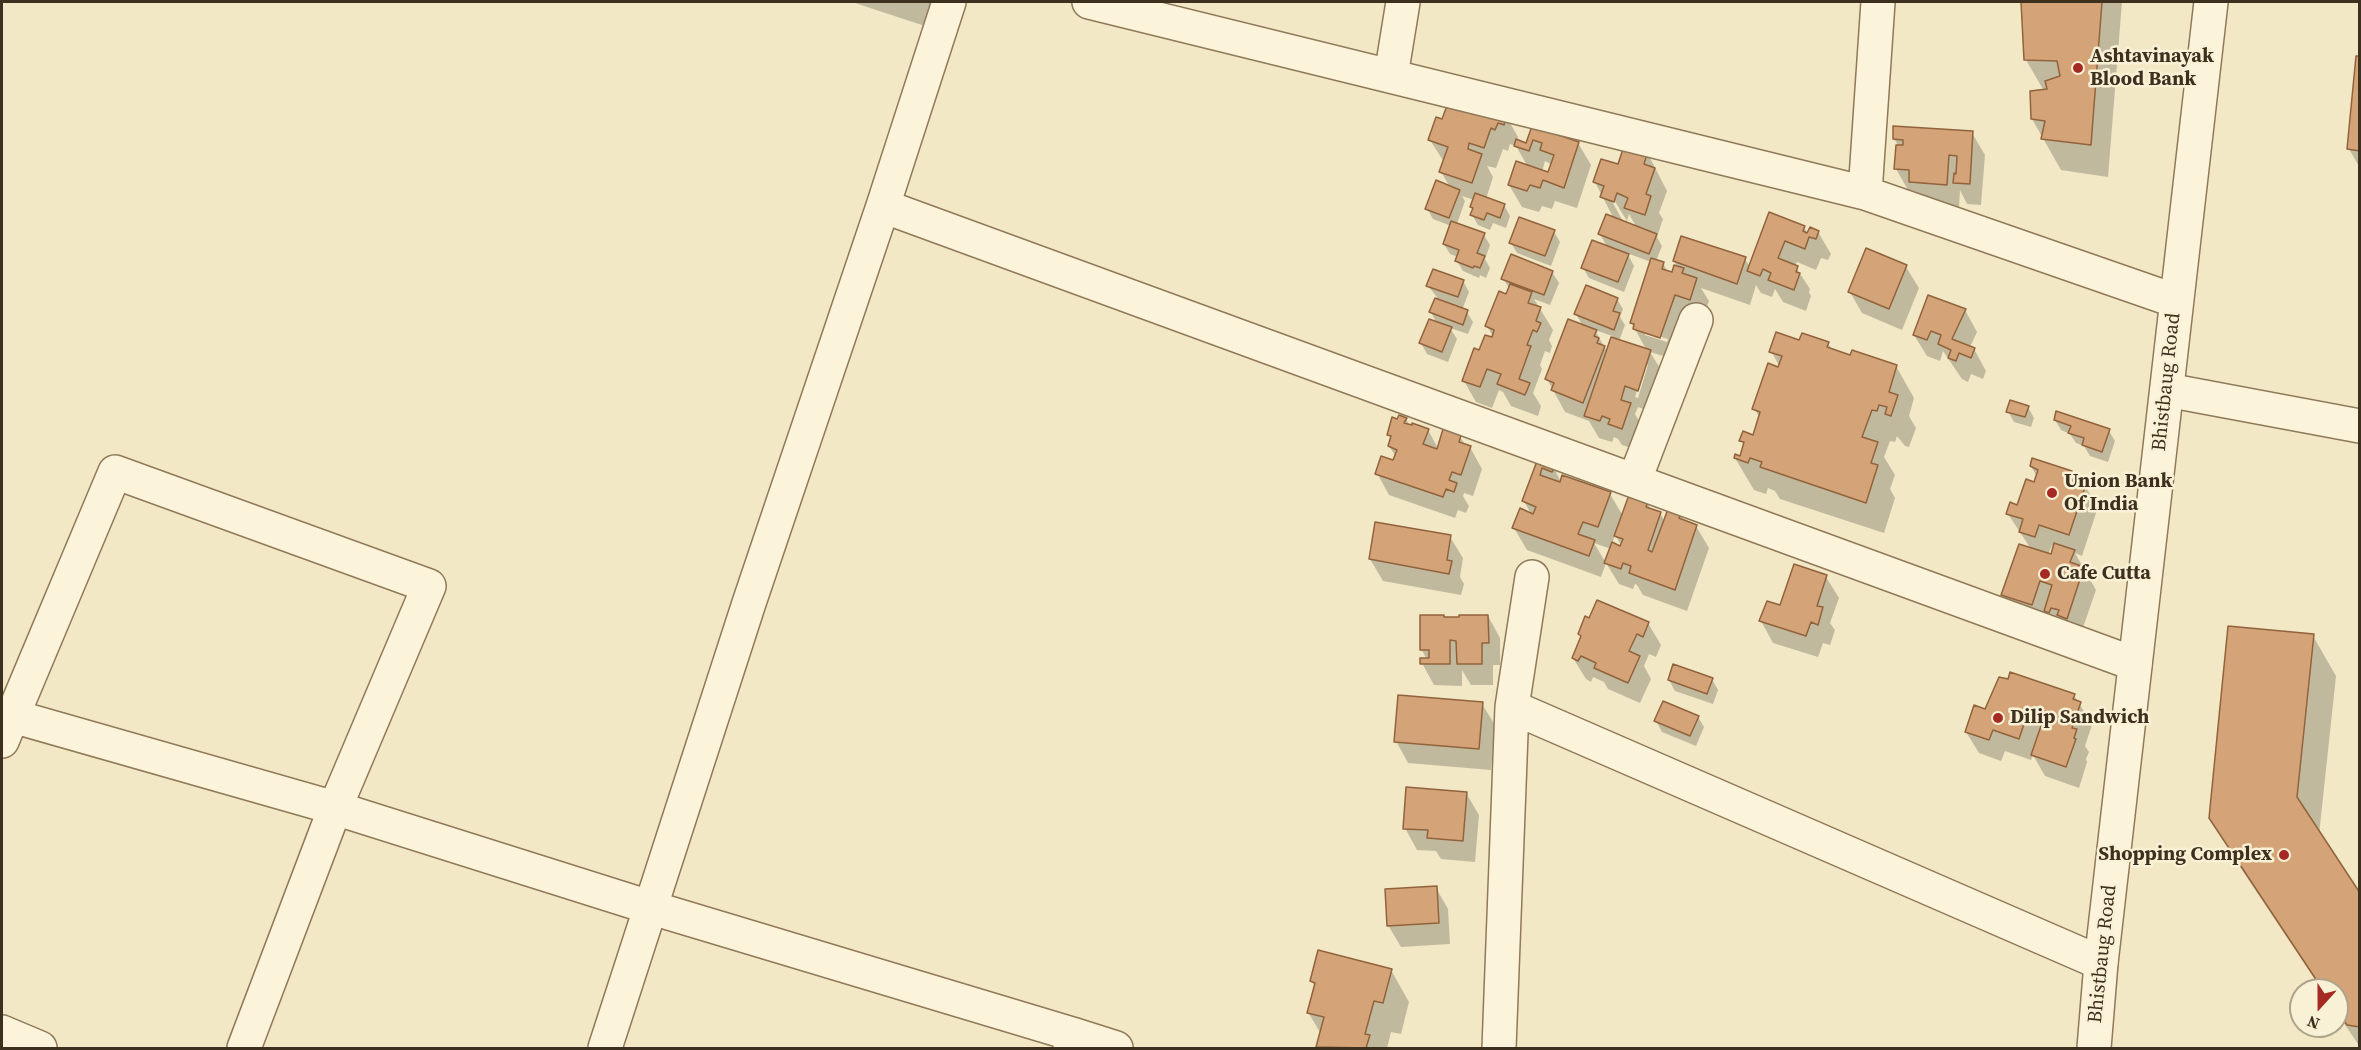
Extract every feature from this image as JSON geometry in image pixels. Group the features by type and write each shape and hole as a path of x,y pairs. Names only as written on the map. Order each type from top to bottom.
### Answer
{"street":[{"path":"605,1048 745,614 883,206 949,2"},
{"path":"1089,2 1865,193 2176,301"},
{"path":"1391,76 1403,2"},
{"path":"1865,193 1878,2"},
{"name":"Bhistbaug Road","path":"2096,1048 2101,963 2211,2"},
{"path":"883,206 1635,479 2135,664"},
{"path":"1635,479 1696,320"},
{"path":"2167,390 2360,426"},
{"path":"244,1048 335,808 429,586 115,472 5,723 335,808 1071,1041 1116,1048"},
{"path":"1499,1048 1512,707 1532,577"},
{"path":"1512,707 2101,963"},
{"path":"2,1032 40,1048"}],"building":[{"name":"Ashtavinayak Blood Bank","path":"2021,2 2102,2 2091,145 2041,139 2045,121 2031,119 2030,91 2047,89 2045,81 2060,76 2057,61 2024,60"},
{"path":"2356,56 2360,56 2360,151 2347,149"},
{"path":"1451,95 1507,114 1504,125 1498,123 1495,130 1491,128 1484,148 1469,143 1468,149 1482,154 1472,183 1439,172 1448,147 1428,140 1436,117 1442,119"},
{"path":"1532,126 1579,142 1564,188 1543,180 1540,188 1530,185 1527,191 1508,185 1516,161 1548,172 1554,155 1540,150 1542,143 1533,140 1529,151 1514,146 1516,139 1526,143"},
{"path":"1893,126 1973,131 1970,184 1953,183 1957,156 1949,155 1947,185 1909,182 1909,170 1894,169 1896,145 1903,145 1903,140 1893,139"},
{"path":"1625,143 1648,151 1644,164 1655,168 1646,194 1651,196 1645,215 1624,208 1628,198 1617,193 1614,202 1600,197 1604,186 1593,182 1601,159 1618,164"},
{"path":"1436,180 1460,190 1449,218 1425,209"},
{"path":"1475,193 1505,204 1500,218 1487,213 1484,220 1470,215"},
{"path":"1769,212 1805,226 1803,231 1807,233 1810,227 1819,231 1816,239 1809,237 1805,249 1785,241 1778,258 1798,266 1796,272 1800,273 1794,290 1768,280 1771,273 1763,269 1760,276 1747,271"},
{"path":"1606,214 1657,234 1649,254 1598,234"},
{"path":"1519,217 1555,230 1545,256 1509,243"},
{"path":"1451,221 1485,233 1477,253 1485,256 1480,268 1474,266 1473,268 1455,261 1459,250 1443,244"},
{"path":"1681,236 1746,257 1737,284 1673,261"},
{"path":"1592,240 1629,254 1618,282 1581,268"},
{"path":"1866,248 1907,265 1889,309 1848,292"},
{"path":"1511,254 1553,271 1544,295 1501,279"},
{"path":"1651,258 1664,262 1662,269 1672,272 1674,265 1684,268 1682,273 1697,278 1690,300 1675,295 1660,338 1633,329 1634,324 1630,323"},
{"path":"1433,269 1464,280 1458,297 1426,286"},
{"path":"1510,284 1532,292 1528,303 1541,307 1536,321 1541,323 1537,332 1533,330 1527,345 1531,346 1519,379 1530,383 1525,395 1497,384 1501,374 1487,369 1480,387 1462,381 1474,348 1479,350 1485,335 1492,337 1494,330 1485,326 1499,291 1506,294"},
{"path":"1586,285 1618,298 1613,311 1620,313 1614,330 1574,314"},
{"path":"1928,295 1966,309 1952,339 1975,348 1971,358 1959,353 1956,361 1948,358 1951,350 1938,344 1941,335 1931,331 1927,340 1913,335"},
{"path":"1435,298 1468,310 1463,325 1429,312"},
{"path":"1429,319 1452,327 1442,352 1419,343"},
{"path":"1568,319 1597,330 1594,336 1599,338 1597,343 1605,346 1583,403 1551,390 1554,383 1545,379"},
{"path":"1776,332 1799,340 1802,333 1829,342 1827,347 1850,355 1852,350 1897,365 1889,392 1898,395 1891,416 1885,414 1887,407 1879,405 1877,411 1872,410 1862,437 1878,442 1871,463 1878,465 1866,503 1760,467 1762,462 1750,458 1748,463 1734,458 1735,454 1740,456 1744,442 1739,441 1743,431 1753,435 1760,412 1752,409 1768,363 1778,367 1782,356 1769,352"},
{"path":"1611,337 1651,350 1638,391 1625,386 1621,400 1631,403 1622,429 1608,424 1610,419 1602,416 1600,421 1584,416"},
{"path":"2010,400 2029,406 2025,417 2006,412"},
{"path":"2056,411 2110,429 2102,452 2082,445 2084,438 2068,433 2071,426 2054,420"},
{"path":"1399,415 1407,418 1404,423 1412,425 1412,423 1429,429 1423,444 1437,449 1443,429 1461,435 1459,442 1471,446 1461,475 1452,472 1449,480 1457,483 1454,492 1446,489 1443,497 1375,474 1381,456 1393,460 1397,450 1388,446 1391,436 1387,435 1392,417 1397,419"},
{"name":"Union Bank Of India","path":"2032,458 2072,471 2069,479 2086,484 2069,535 2039,525 2035,537 2019,532 2023,519 2006,514 2010,502 2017,505 2026,479 2034,482 2038,470 2030,466"},
{"path":"1537,461 1555,467 1552,472 1542,468 1540,475 1560,482 1562,475 1611,492 1598,527 1583,522 1578,534 1595,540 1589,556 1512,528 1520,508 1533,514 1536,507 1522,501"},
{"path":"1629,495 1648,502 1646,507 1661,512 1648,550 1652,552 1668,509 1681,513 1679,518 1697,525 1675,590 1629,573 1631,566 1623,563 1621,569 1604,563 1612,542 1620,546 1623,539 1614,536"},
{"path":"1375,522 1451,535 1447,560 1452,561 1449,574 1369,559"},
{"name":"Cafe Cutta","path":"2054,543 2075,550 2070,562 2084,567 2067,619 2057,615 2059,610 2051,608 2049,613 2044,611 2052,585 2040,581 2032,605 2001,595 2019,544 2051,554"},
{"path":"1794,564 1827,575 1817,606 1823,607 1818,625 1811,622 1806,636 1759,621 1767,601 1780,605"},
{"path":"1597,600 1649,622 1643,637 1637,634 1629,651 1640,656 1628,683 1594,668 1596,663 1581,656 1578,661 1572,658 1581,636 1578,634 1585,616 1589,618"},
{"path":"1420,615 1459,617 1459,615 1488,615 1489,643 1482,643 1482,664 1457,664 1456,641 1450,640 1450,664 1420,664 1420,658 1429,658 1429,650 1420,650"},
{"name":"Shopping Complex","path":"2228,626 2314,634 2297,797 2360,893 2360,1027 2349,1025 2349,978 2315,978 2209,818"},
{"path":"1673,664 1713,678 1707,694 1668,680"},
{"name":"Dilip Sandwich","path":"2010,672 2075,694 2073,699 2081,702 2072,728 2077,729 2074,738 2076,739 2066,767 2031,755 2043,720 2027,715 2019,739 1993,730 1989,740 1965,732 1974,705 1985,709 1999,677 2008,679"},
{"path":"1398,695 1483,702 1479,749 1394,742"},
{"path":"1663,701 1699,716 1690,736 1654,721"},
{"path":"1406,787 1467,792 1463,841 1427,838 1428,830 1403,829"},
{"path":"1437,886 1439,923 1387,926 1385,889"},
{"path":"1318,950 1392,969 1383,1003 1374,1001 1365,1034 1370,1035 1366,1048 1316,1047 1324,1017 1307,1013 1315,983 1310,981"}],"place":[{"name":"Ashtavinayak Blood Bank","path":"2078,68"},
{"name":"Union Bank Of India","path":"2052,493"},
{"name":"Cafe Cutta","path":"2045,574"},
{"name":"Dilip Sandwich","path":"1998,718"},
{"name":"Shopping Complex","path":"2284,855"}]}
